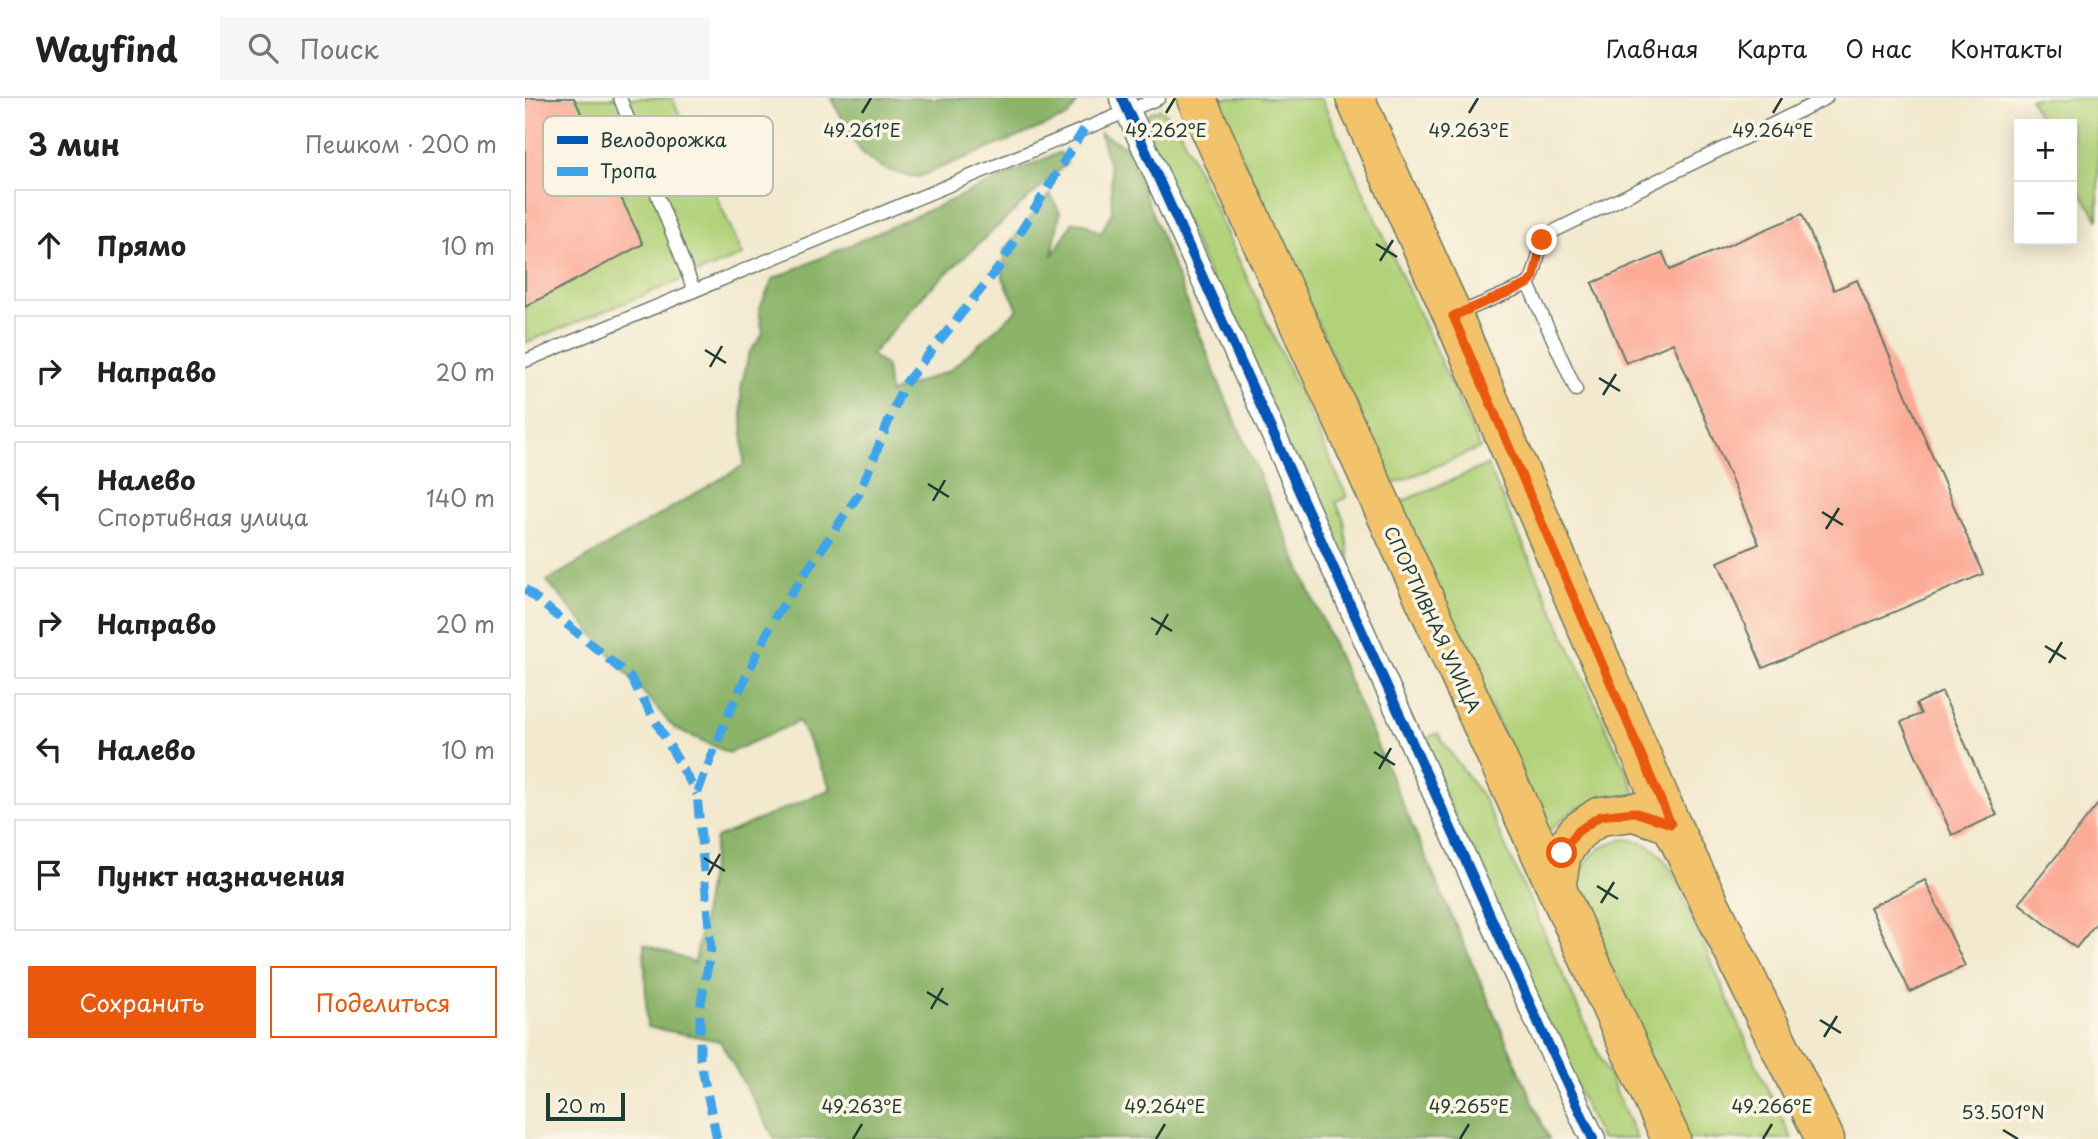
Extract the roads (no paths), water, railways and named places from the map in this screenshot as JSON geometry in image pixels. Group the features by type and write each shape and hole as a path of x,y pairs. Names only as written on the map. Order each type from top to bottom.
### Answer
{"main road":[{"name":"СПОРТИВНАЯ УЛИЦА","path":"1196,98 1671,1139"},
{"path":"1355,98 1453,316 1671,824 1825,1139"},
{"path":"1556,888 1562,853 1577,832 1600,816 1634,812 1671,824"}],"street":[{"path":"1125,104 1542,1033 1593,1139"}],"lane":[{"path":"620,98 627,116"},
{"path":"525,361 1125,104 1159,98"},
{"path":"1453,316 1528,284 1534,276 1542,240 1550,233 1826,98"},
{"path":"658,196 694,290"},
{"path":"1528,284 1576,390"}]}
